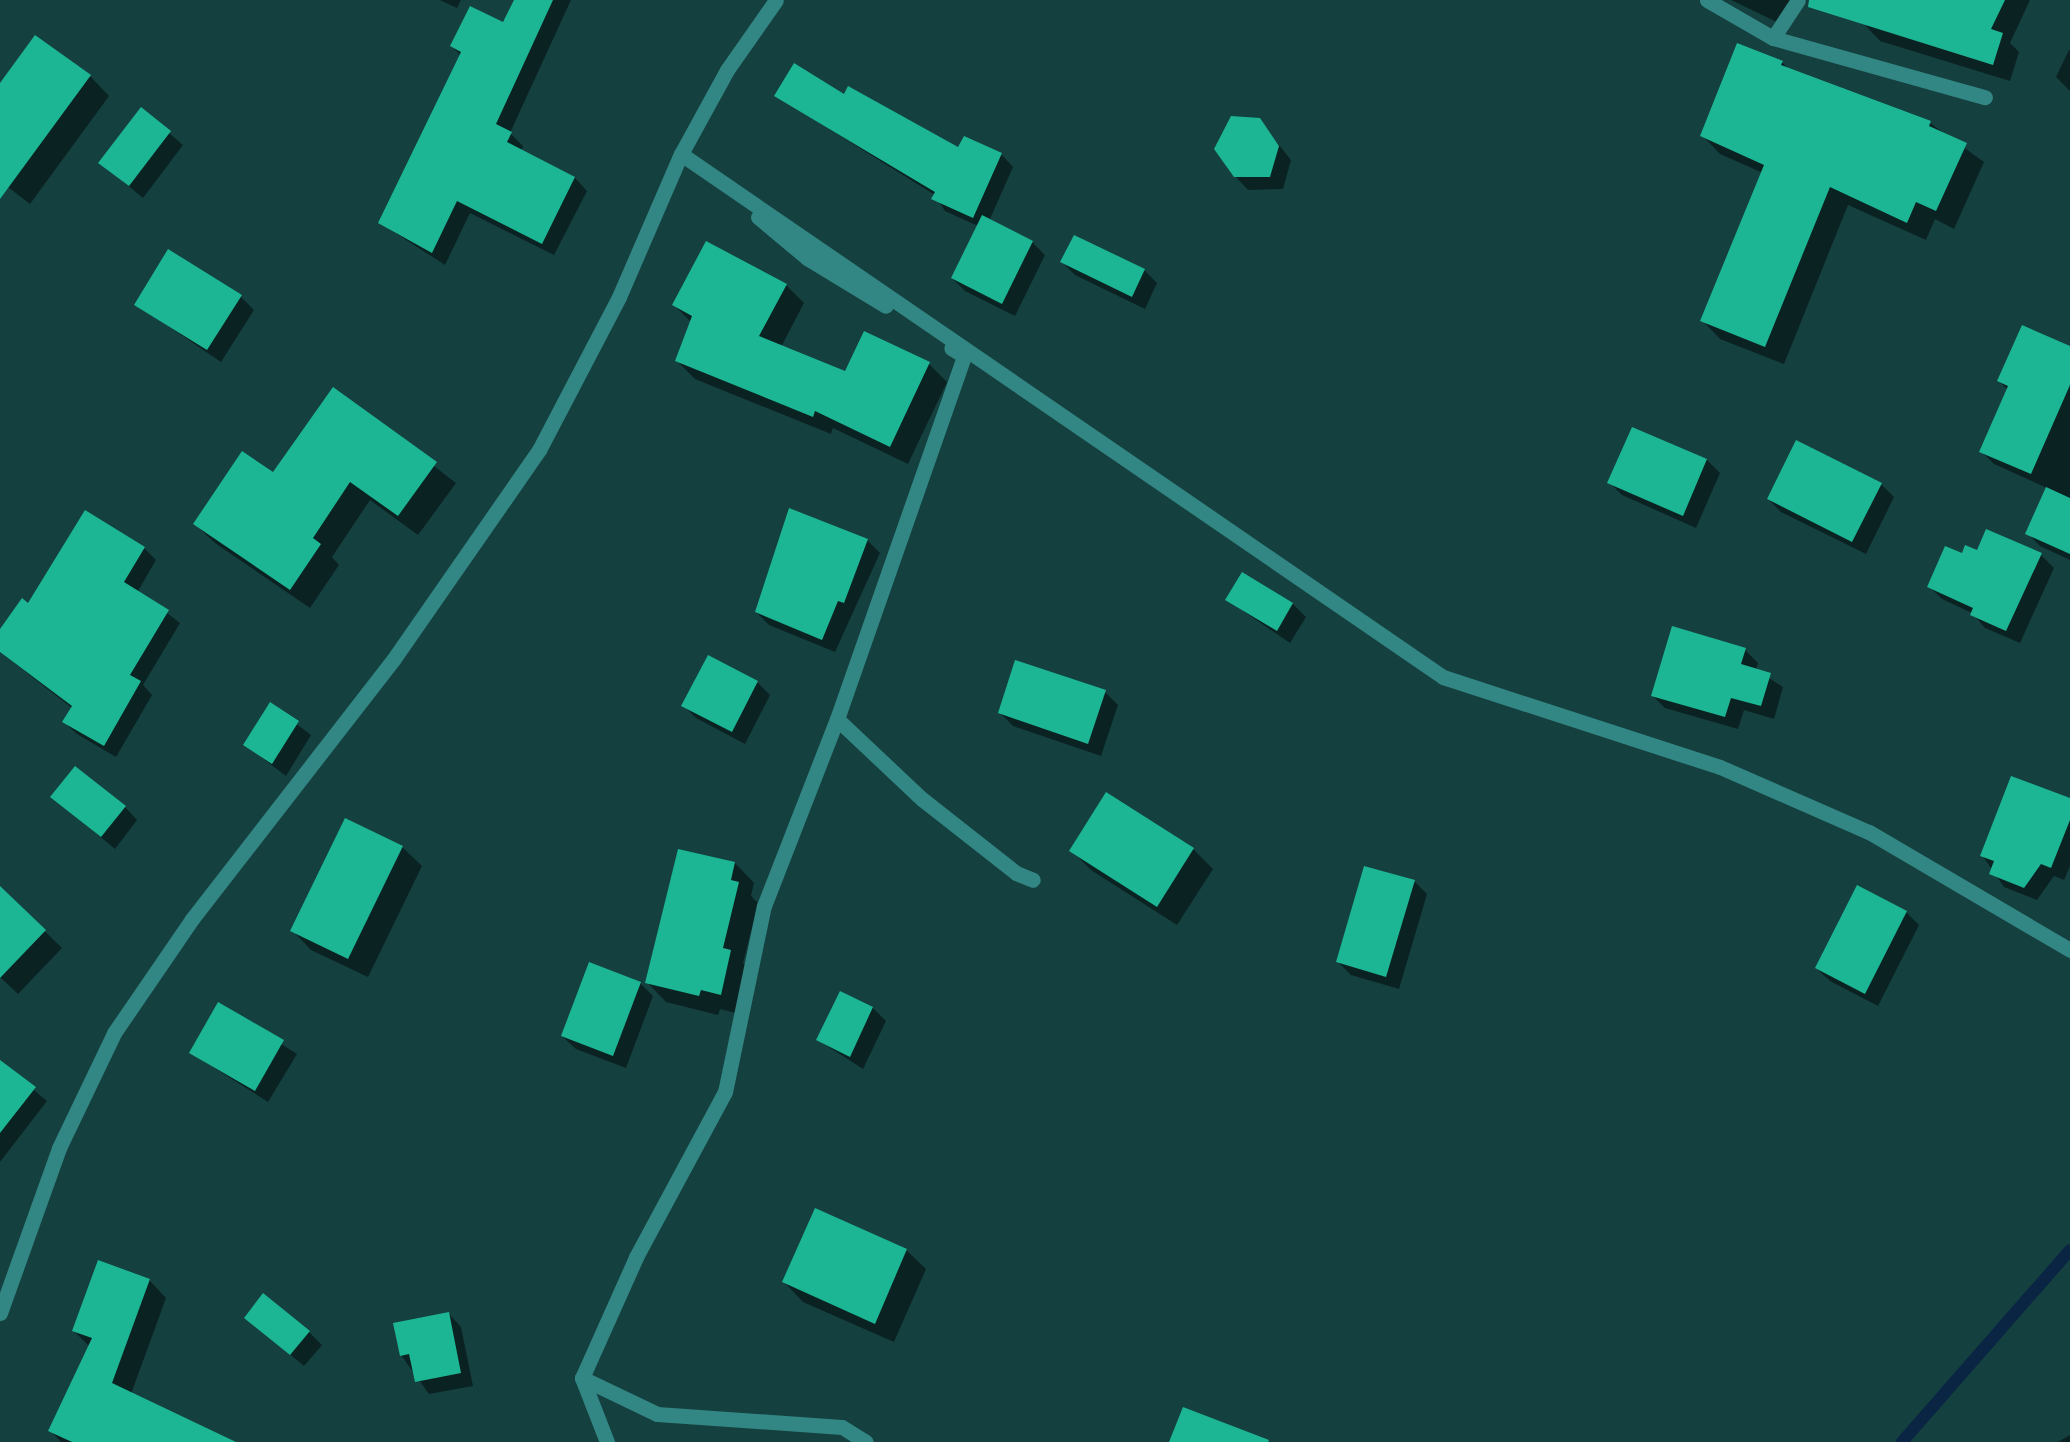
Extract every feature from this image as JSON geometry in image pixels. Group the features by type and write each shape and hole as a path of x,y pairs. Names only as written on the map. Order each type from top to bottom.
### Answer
{"street":[{"path":"0,1313 59,1148 114,1033 192,919 393,660 539,450 618,297 681,154 727,70 776,0"},
{"path":"1707,0 1773,38 1985,97"},
{"path":"1773,38 1798,0"},
{"path":"607,1442 582,1378 636,1257 725,1092 764,906 837,719 964,356 807,258 681,154"},
{"path":"681,154 1443,677 1720,767 1858,827 2070,950"},
{"path":"837,719 922,799 1016,873 1033,880"},
{"path":"582,1378 657,1414 842,1427 866,1442"}],"building":[{"path":"514,0 553,0 496,124 512,132 507,142 575,177 542,244 457,201 432,253 378,223 461,52 450,46 470,6 503,22"},
{"path":"1809,0 2005,0 1991,29 2003,33 1993,65 1808,7"},
{"path":"35,35 91,75 0,199 0,83"},
{"path":"1737,43 1783,61 1781,65 1931,121 1929,126 1967,143 1936,211 1916,202 1907,223 1830,187 1765,347 1700,321 1764,165 1700,136"},
{"path":"794,63 844,94 848,86 958,147 964,136 1002,153 973,218 931,199 935,192 774,96"},
{"path":"141,107 171,131 129,186 98,163"},
{"path":"1231,116 1260,118 1279,146 1270,177 1234,177 1214,149"},
{"path":"982,215 1033,241 1002,304 951,278"},
{"path":"1074,235 1145,269 1132,297 1060,262"},
{"path":"706,241 787,284 759,336 845,371 864,331 930,362 890,447 815,411 813,417 675,361 692,316 672,305"},
{"path":"168,249 242,295 207,350 134,305"},
{"path":"2022,325 2070,346 2070,385 2031,474 1979,452 2008,386 1997,381"},
{"path":"333,387 437,462 398,516 350,482 313,538 321,544 290,590 193,524 242,451 273,472"},
{"path":"1632,427 1707,459 1683,516 1607,483"},
{"path":"1796,440 1882,483 1852,542 1767,499"},
{"path":"2046,487 2070,498 2070,554 2025,534"},
{"path":"789,508 868,539 844,603 838,601 822,640 755,612"},
{"path":"85,510 145,547 124,582 169,610 130,675 141,681 104,746 62,722 72,706 0,652 0,629 22,598 28,603"},
{"path":"1986,529 2042,553 2006,631 1970,615 1973,608 1927,587 1945,546 1962,553 1965,545 1977,550"},
{"path":"1242,572 1293,603 1277,631 1225,600"},
{"path":"1672,626 1746,648 1741,664 1771,673 1761,706 1731,698 1725,717 1651,696"},
{"path":"708,655 758,681 732,732 681,706"},
{"path":"1015,660 1106,690 1088,744 998,713"},
{"path":"270,702 299,721 272,764 243,745"},
{"path":"75,766 126,806 101,837 50,797"},
{"path":"2011,776 2070,798 2070,820 2051,868 2041,864 2024,888 1989,874 1994,861 1980,856"},
{"path":"1106,792 1194,848 1157,907 1069,851"},
{"path":"345,818 403,846 348,959 290,931"},
{"path":"678,849 735,862 731,880 739,882 723,948 731,950 721,995 701,990 699,996 645,983"},
{"path":"1364,866 1415,880 1386,977 1336,962"},
{"path":"1857,885 1907,911 1865,994 1815,968"},
{"path":"0,886 46,930 0,978"},
{"path":"589,962 641,982 613,1056 561,1036"},
{"path":"840,991 873,1007 850,1057 816,1040"},
{"path":"218,1002 284,1040 255,1091 189,1053"},
{"path":"0,1060 36,1087 0,1133"},
{"path":"815,1208 907,1249 875,1324 782,1282"},
{"path":"98,1260 150,1279 112,1383 236,1442 72,1442 48,1431 92,1338 72,1331"},
{"path":"263,1293 310,1331 290,1355 244,1318"},
{"path":"449,1312 461,1373 415,1382 409,1354 400,1356 393,1323"},
{"path":"1183,1407 1269,1440 1268,1442 1169,1442"}],"waterway":[{"path":"1902,1442 2070,1250"}]}
